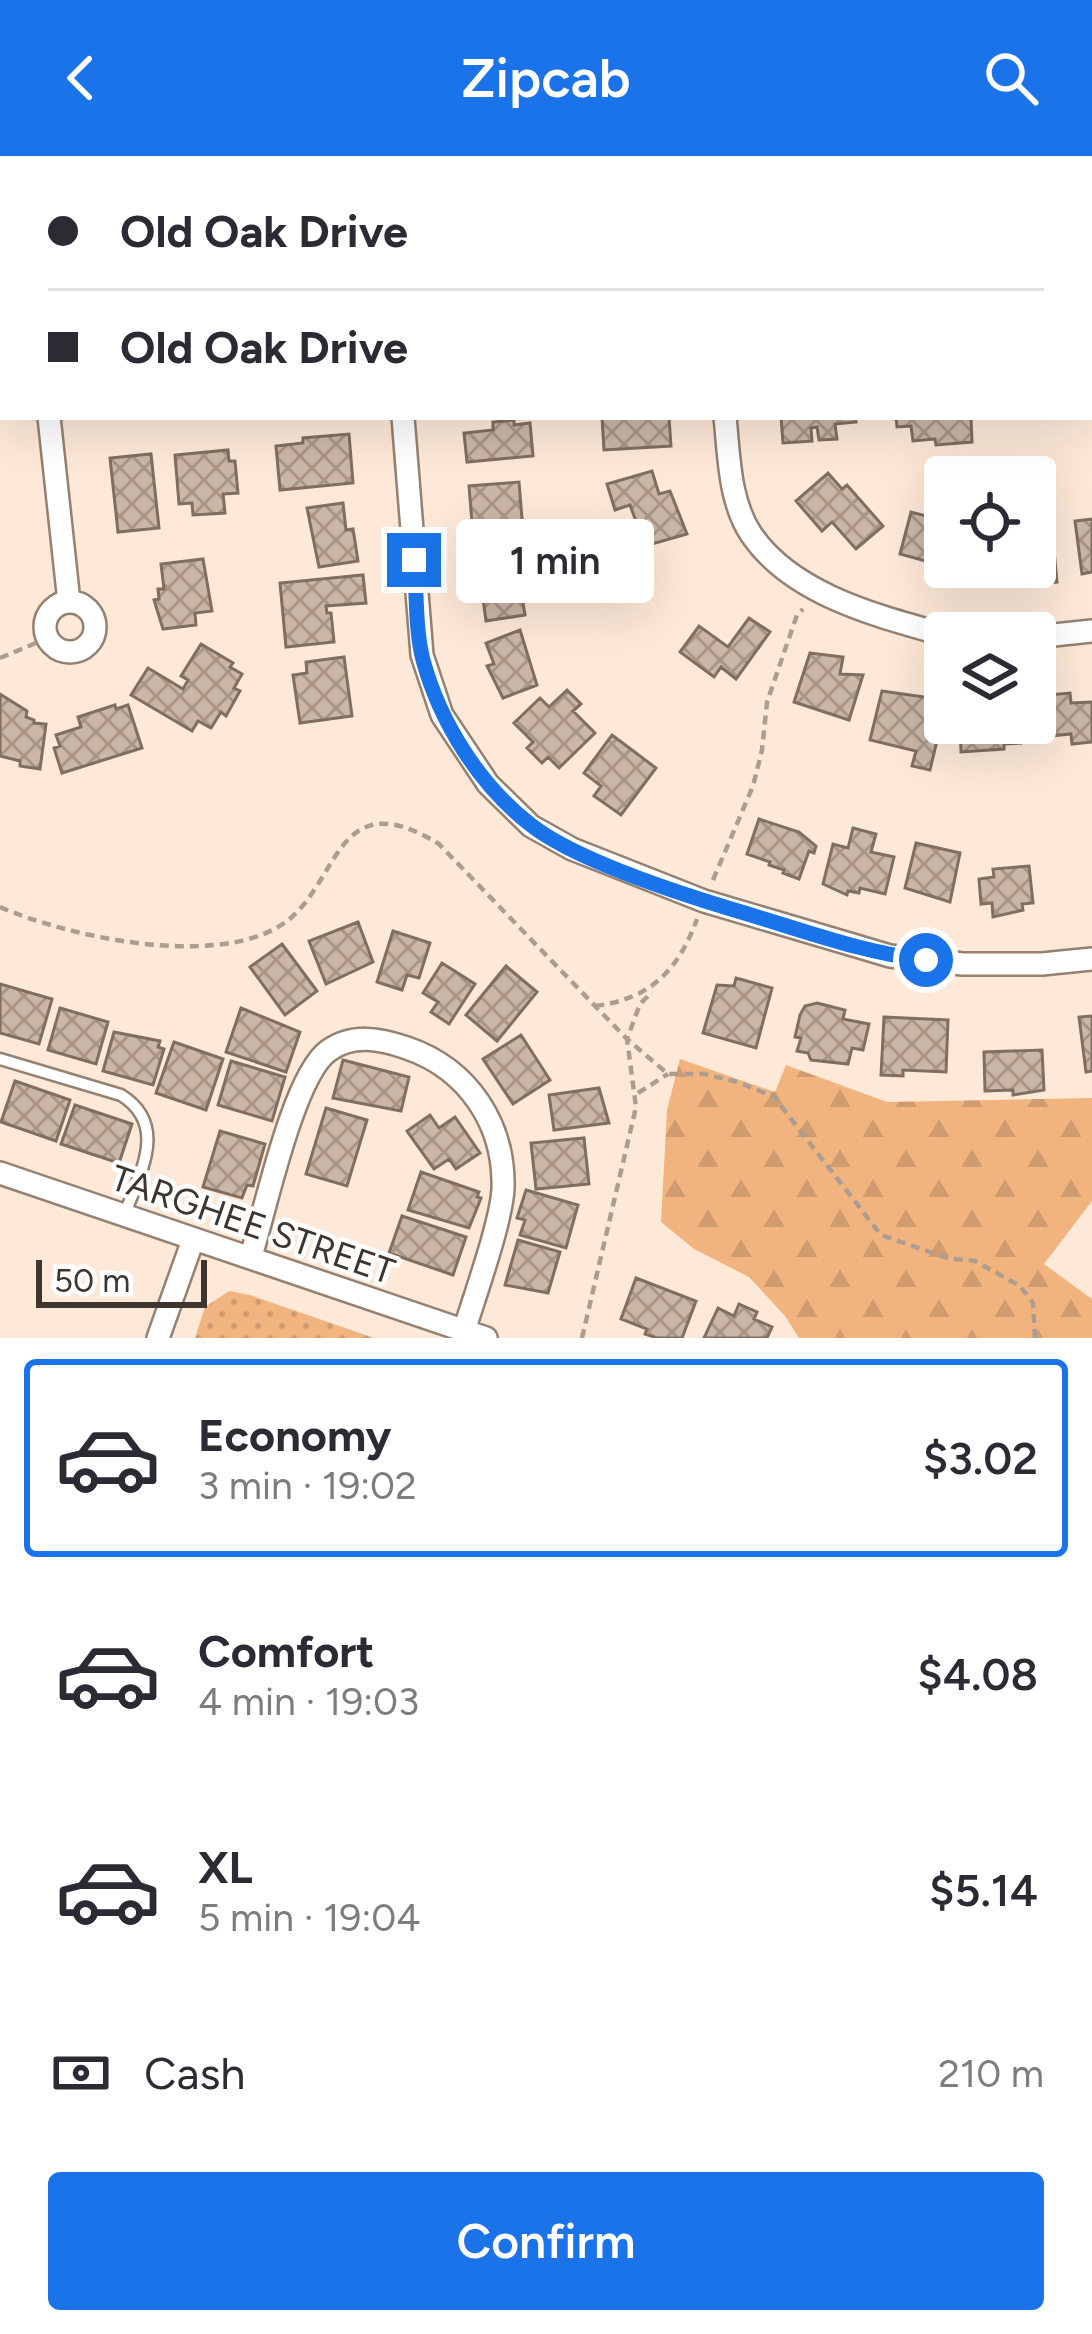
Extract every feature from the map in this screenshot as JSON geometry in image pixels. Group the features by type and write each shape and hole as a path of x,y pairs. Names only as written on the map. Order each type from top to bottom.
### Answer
{"street":[{"path":"49,420 69,602"},
{"path":"404,420 422,655 442,716 488,784 531,826 572,849 704,901 890,956 963,964 1042,964 1092,958"},
{"path":"725,420 730,472 749,532 771,557 819,592 924,628"},
{"path":"69,602 90,611 95,626 91,641 71,652 54,647 48,638 47,616 69,602"},
{"path":"1056,635 1092,631"},
{"path":"251,1256 298,1096 326,1052 354,1039 381,1039 419,1052 457,1074 484,1107 500,1146 503,1192 475,1334"},
{"name":"TARGHEE STREET","path":"0,1173 475,1334"},
{"path":"158,1338 193,1240"}],"lane":[{"path":"0,1059 122,1095 138,1106 147,1121 148,1142 124,1216"}],"path":[{"path":"582,1338 623,1167 635,1095 627,1039 640,1004 693,930 753,786 767,702 790,631 796,615 819,592"},
{"path":"0,658 48,638"},
{"path":"0,907 36,922 114,939 188,945 236,941 281,926 299,909 346,841 384,823 417,831 439,844 627,1039 668,1074"},
{"path":"595,1006 618,1003 658,985"},
{"path":"635,1095 668,1074 704,1074 774,1097 881,1235 947,1258 975,1261 1020,1286 1033,1303 1035,1338"}],"green space":[{"path":"680,1059 775,1092 786,1065 887,1102 1092,1098 1092,1201 1044,1264 1092,1299 1092,1338 799,1338 749,1277 694,1249 661,1222 667,1110"},
{"path":"229,1291 374,1338 195,1338 205,1307"}],"building":[{"path":"514,420 514,425 530,423 533,456 467,462 464,433 493,430 493,422"},
{"path":"602,420 669,420 671,446 604,450"},
{"path":"781,420 856,420 835,424 837,439 819,440 817,427 811,428 812,441 783,443"},
{"path":"896,420 971,420 972,442 936,445 935,439 913,441 911,426 897,427"},
{"path":"349,434 353,483 280,490 276,446"},
{"path":"228,450 229,461 235,461 238,493 223,494 225,513 193,515 192,503 179,504 175,455"},
{"path":"151,454 159,528 118,532 110,458"},
{"path":"652,471 659,494 670,491 687,534 645,546 630,505 615,510 607,484"},
{"path":"828,473 842,489 847,485 883,526 856,549 832,522 822,531 796,501"},
{"path":"519,482 524,543 474,547 469,486"},
{"path":"343,503 346,530 353,529 358,561 319,567 307,508"},
{"path":"911,512 924,515 924,561 900,554"},
{"path":"1092,519 1092,572 1082,574 1075,521"},
{"path":"526,558 532,594 522,596 525,615 486,621 481,584 487,583 484,562"},
{"path":"203,559 212,611 195,613 196,625 163,629 154,600 159,599 158,589 164,589 161,564"},
{"path":"363,575 366,603 326,606 334,642 286,647 280,583"},
{"path":"749,618 770,632 736,679 721,667 714,677 680,652 699,626 728,647"},
{"path":"520,630 537,685 503,698 487,666 494,664 486,643"},
{"path":"201,644 242,674 234,688 240,691 226,716 221,712 211,728 198,721 192,731 131,695 148,668 183,689 188,680 181,676"},
{"path":"810,653 843,657 840,674 863,675 849,720 794,702"},
{"path":"344,657 352,716 300,723 293,675 307,673 306,662"},
{"path":"567,690 581,704 573,711 595,733 559,768 548,757 542,763 527,748 533,742 514,723 540,698 549,707"},
{"path":"882,691 924,697 924,744 936,744 930,770 912,766 916,751 870,740"},
{"path":"1070,693 1071,703 1092,702 1092,742 1072,744 1071,734 1056,735 1056,694"},
{"path":"0,694 27,711 26,717 34,723 46,724 40,769 0,756"},
{"path":"115,705 116,709 128,705 142,748 62,773 54,748 60,746 56,735 81,727 78,717"},
{"path":"612,735 656,768 621,815 594,796 601,786 584,773"},
{"path":"961,744 1004,744 1004,749 961,752"},
{"path":"759,819 799,832 816,846 814,853 809,851 799,879 747,854"},
{"path":"853,828 876,834 871,852 894,857 885,894 860,888 859,893 848,891 847,895 823,884 833,844 848,848"},
{"path":"916,843 960,853 950,902 905,888"},
{"path":"1029,866 1033,903 993,917 992,903 981,904 979,879 994,877 993,869"},
{"path":"358,922 373,962 326,984 309,941"},
{"path":"393,931 430,943 419,978 407,975 402,990 377,982"},
{"path":"282,944 317,991 285,1015 250,967"},
{"path":"442,963 475,984 449,1024 431,1012 438,1002 423,993"},
{"path":"506,966 537,992 497,1041 466,1015"},
{"path":"736,978 772,988 756,1048 703,1033 717,985 734,986"},
{"path":"0,984 52,999 39,1044 0,1033"},
{"path":"817,1003 845,1010 843,1019 869,1024 863,1050 852,1048 848,1064 811,1060 808,1053 797,1051 800,1015 805,1006"},
{"path":"60,1008 108,1022 96,1064 48,1050"},
{"path":"241,1008 300,1032 286,1072 226,1052"},
{"path":"1092,1016 1092,1071 1086,1072 1079,1017"},
{"path":"884,1017 948,1020 946,1072 903,1070 903,1076 881,1075"},
{"path":"114,1032 160,1041 158,1047 164,1049 153,1085 103,1071"},
{"path":"521,1035 550,1080 513,1104 483,1059"},
{"path":"174,1042 223,1059 206,1110 156,1093"},
{"path":"1042,1050 1044,1090 1013,1095 1013,1090 985,1091 984,1052"},
{"path":"343,1060 409,1077 401,1111 333,1098"},
{"path":"231,1061 285,1077 272,1121 218,1105"},
{"path":"15,1081 70,1100 56,1141 1,1122"},
{"path":"599,1088 609,1123 554,1130 549,1095"},
{"path":"75,1105 132,1124 119,1163 61,1144"},
{"path":"326,1108 367,1120 347,1186 306,1174"},
{"path":"430,1115 439,1128 455,1117 480,1153 456,1169 449,1159 434,1169 407,1131"},
{"path":"220,1131 265,1144 253,1186 247,1185 242,1198 203,1187"},
{"path":"584,1138 589,1184 536,1189 531,1143"},
{"path":"421,1172 479,1192 469,1228 408,1210"},
{"path":"526,1190 578,1205 566,1248 520,1235 525,1220 517,1218"},
{"path":"402,1216 466,1237 453,1275 389,1253"},
{"path":"518,1240 560,1252 548,1293 505,1285"},
{"path":"636,1278 696,1301 682,1338 657,1338 621,1319"},
{"path":"739,1304 757,1312 754,1319 772,1327 767,1338 704,1338 718,1308 734,1316"}],"route":[{"path":"414,560 422,655 442,716 488,784 531,826 572,849 704,901 890,956 926,960"}]}
